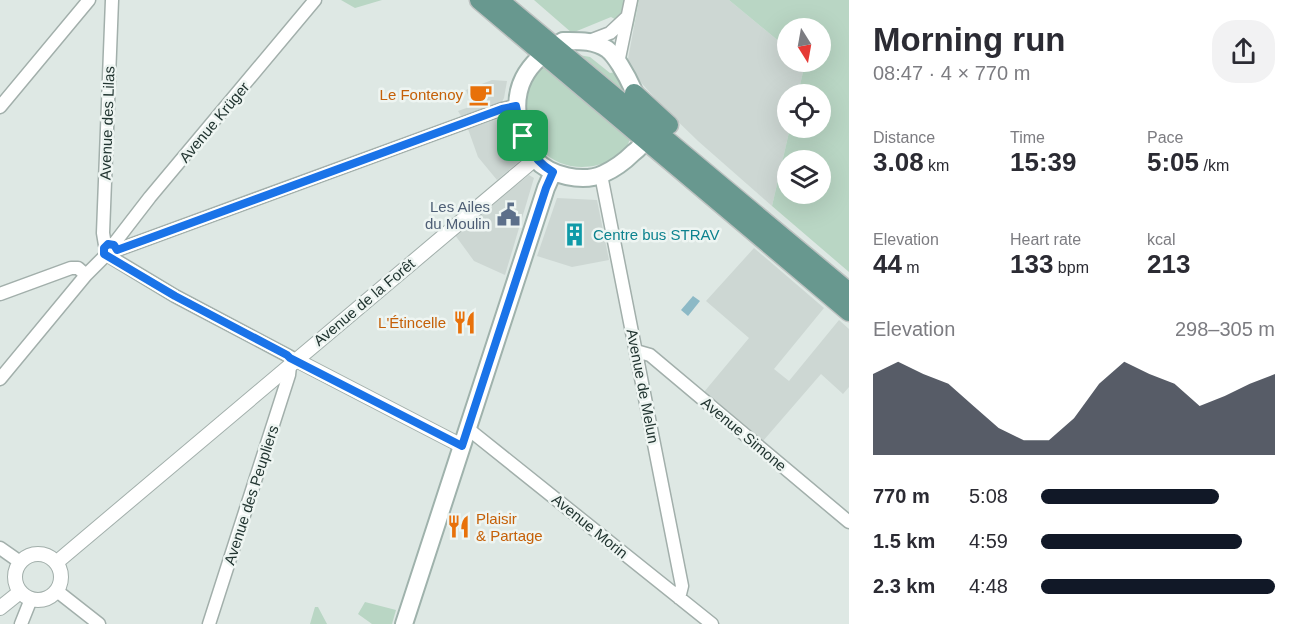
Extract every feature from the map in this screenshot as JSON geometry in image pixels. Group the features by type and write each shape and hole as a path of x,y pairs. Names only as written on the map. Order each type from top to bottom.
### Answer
{"main road":[{"path":"479,0 645,119 849,292"},
{"path":"499,0 548,50 645,139 849,312"},
{"path":"563,41 589,41 608,50 618,63 645,119 645,139 628,158 602,175 585,177 553,172 535,159 523,136 516,106 521,82 527,72 548,50 563,41"},
{"path":"634,93 701,156 706,172"},
{"path":"404,624 553,172"}],"street":[{"path":"0,107 89,0"},
{"name":"Avenue des Lilas","path":"111,251 103,233 112,0"},
{"name":"Avenue Krüger","path":"0,379 87,275 111,251 150,198 315,0"},
{"path":"618,63 631,0"},
{"path":"589,41 610,33 626,18"},
{"path":"111,251 502,109 516,106"},
{"name":"Avenue de la Forêt","path":"57,562 535,159"},
{"name":"Avenue de Melun","path":"602,175 682,586 679,598"},
{"path":"111,251 175,296 293,363 462,446"},
{"path":"0,294 71,268 78,268 87,275"},
{"name":"Avenue Simone","path":"636,351 650,355 849,522"},
{"name":"Avenue des Peupliers","path":"209,624 293,363"},
{"name":"Avenue Morin","path":"467,428 712,624"},
{"path":"0,548 20,562"},
{"path":"0,608 26,596 48,598 57,591 62,576 57,562 45,554 38,553 31,554 20,562 14,576 26,596 21,624"},
{"path":"57,591 99,624"}],"shaded area":[{"path":"639,0 729,0 777,40 777,72 803,72 800,84 777,84 777,138 788,138 785,150 777,150 777,184 772,206 664,108 635,76 628,59"},
{"path":"492,80 507,81 502,102 461,116 458,111 472,106 466,90"},
{"path":"504,117 511,139 523,158 497,180 478,157 468,129"},
{"path":"529,175 534,178 505,275 474,261 455,235"},
{"name":"Centre bus STRAV","path":"557,198 597,200 609,260 572,267 537,256"},
{"path":"754,248 824,308 774,369 789,381 839,320 849,329 849,387 843,394 821,374 763,441 704,392 749,338 706,301"}],"green space":[{"path":"341,0 382,0 355,8"},
{"path":"534,0 639,0 633,29 611,17 572,33"},
{"path":"729,0 849,0 849,272 772,206 777,184 777,204 831,204 831,150 785,150 788,138 831,138 831,84 800,84 803,72 831,72 831,18 777,18 777,40"},
{"path":"574,54 590,57 610,73 617,72 634,105"},
{"path":"541,66 544,66 630,138 622,153 596,165 579,167 564,164 550,157 538,147 529,133 525,117 525,99 528,83"},
{"path":"365,602 396,610 392,624 372,624 358,614"},
{"path":"315,607 318,607 327,624 310,624"}],"water":[{"path":"693,296 700,301 688,316 681,310"}],"place":[{"name":"Le Fontenoy","path":"481,94"},
{"name":"Les Ailes du Moulin","path":"508,215"},
{"name":"Centre bus STRAV","path":"575,234"},
{"name":"L'Étincelle","path":"464,322"},
{"name":"Plaisir & Partage","path":"458,527"}],"route":[{"path":"516,106 523,136 535,159 553,172 462,446 175,296 112,258 106,257 103,251 105,245 114,245 117,250 502,109 516,106"}]}
